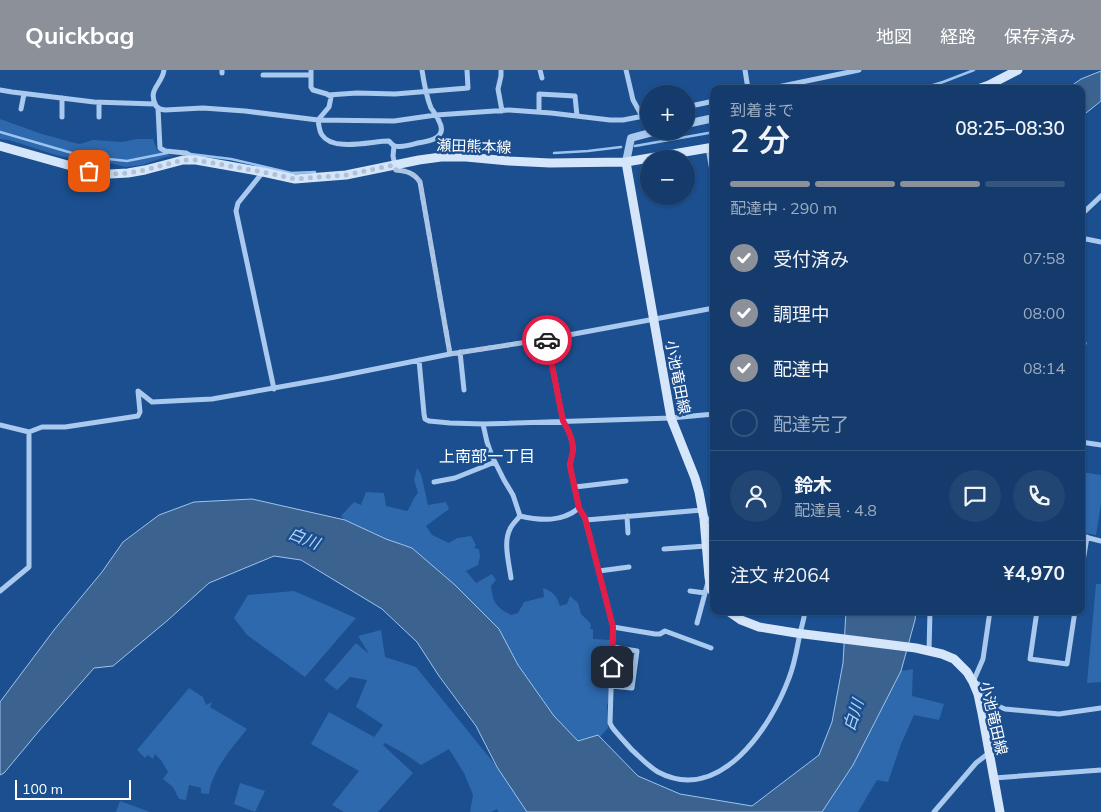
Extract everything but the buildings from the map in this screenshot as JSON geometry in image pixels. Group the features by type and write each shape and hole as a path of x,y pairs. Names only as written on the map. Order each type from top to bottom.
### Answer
{"main road":[{"path":"989,85 1018,70"},
{"name":"瀬田熊本線","path":"0,146 89,171 110,174 145,170 183,160 196,160 295,179 346,175 441,157 550,163 626,162 710,148"},
{"name":"小池竜田線","path":"626,162 671,418 695,478 703,514 710,583"},
{"name":"小池竜田線","path":"733,615 740,620 759,627 916,648 954,659 964,668 978,694 1000,812"}],"street":[{"path":"164,70 164,75 153,92 160,148 165,151 186,153 196,160"},
{"path":"328,94 331,97 330,105 318,120 320,133 331,142 348,144 389,141 394,146 426,142 437,138 441,128 426,92 422,70"},
{"path":"263,75 311,72 311,87 313,90 328,94 386,94 468,88 467,70"},
{"path":"501,70 502,76 498,89 502,111"},
{"path":"540,70 542,78"},
{"path":"626,70 634,100 640,112"},
{"path":"745,70 747,85"},
{"path":"784,85 838,72 859,70"},
{"path":"0,90 100,102 156,106 170,110 203,108 318,120 394,121 436,115 509,110 623,120 640,116"},
{"path":"21,109 24,94"},
{"path":"539,112 539,94 574,96 577,116"},
{"path":"62,98 62,117"},
{"path":"695,105 710,101"},
{"path":"99,118 100,102"},
{"path":"695,122 710,119"},
{"path":"626,162 631,138 640,136"},
{"path":"394,146 394,165 396,170 411,173 420,182 450,354"},
{"path":"263,172 238,204 236,211 274,388"},
{"path":"1085,211 1101,196"},
{"path":"1085,239 1101,242"},
{"path":"0,425 29,432 42,427 66,427 138,416 140,412 138,391 152,402 212,399 460,352 547,339 710,309"},
{"path":"547,339 563,421 573,448 570,466 579,508 586,520 613,627 610,723 640,758 655,770 671,777 690,779 708,776 720,771 736,760 760,734 777,704 789,678 805,615"},
{"path":"460,352 464,390"},
{"path":"419,360 425,419 429,421 483,424 671,418 710,414"},
{"path":"483,424 489,450 511,491 520,516"},
{"path":"0,591 29,567 29,432"},
{"path":"1085,443 1101,445"},
{"path":"434,482 455,478 495,462"},
{"path":"575,488 626,482"},
{"path":"520,516 557,519 568,516 579,508"},
{"path":"586,520 626,516 703,514 710,517"},
{"path":"511,578 507,546 508,534 520,516"},
{"path":"626,516 628,533"},
{"path":"1085,536 1101,541"},
{"path":"664,550 706,546"},
{"path":"599,571 628,567"},
{"path":"690,591 709,593 697,623"},
{"path":"929,651 930,615"},
{"path":"989,615 983,659 973,682 981,685 993,704 1005,709 1058,714 1101,708"},
{"path":"1036,615 1030,659 1067,664 1074,615"},
{"path":"613,627 655,634 665,631 712,648"},
{"path":"611,686 632,688 637,651 612,647"},
{"path":"934,812 976,764 989,753"},
{"path":"994,778 1101,770"}],"shaded area":[{"path":"0,119 42,134 80,144 93,140 122,142 137,139 153,139 157,150 173,156 142,165 126,167 56,155 9,140 0,139"},
{"path":"417,468 421,474 428,505 446,502 449,509 426,526 432,535 449,543 457,538 471,536 476,545 474,548 479,549 480,556 478,565 466,571 476,583 492,574 496,580 491,586 492,592 494,601 499,607 511,615 518,613 524,602 544,597 543,588 554,595 560,606 567,604 570,596 578,603 581,614 591,624 590,629 593,629 593,639 611,640 610,699 607,705 608,728 600,737 598,735 578,742 554,716 518,665 499,629 412,548 386,539 345,520 341,516 354,502 361,505 366,492 384,493 386,506 407,511 418,493 414,480"},
{"path":"1085,473 1101,475 1101,504 1096,535 1085,533"},
{"path":"1096,584 1101,584 1101,682 1087,683"},
{"path":"294,591 356,618 305,677 247,635 234,618 248,595"},
{"path":"381,630 385,657 416,667 497,767 527,812 498,812 497,809 491,812 470,812 473,795 464,773 449,749 421,765 385,743 383,745 413,773 378,812 344,812 332,805 359,771 311,744 329,712 374,737 383,725 356,707 367,680 350,677 337,690 324,680 356,643 369,654 358,636"},
{"path":"913,669 912,696 944,704 939,720 914,715 901,744 888,782 877,780 858,812 822,812 853,765 901,671"},
{"path":"189,688 203,697 206,705 212,702 210,707 247,729 218,768 209,794 201,793 201,788 189,785 186,800 179,799 173,787 163,779 168,772 161,760 155,754 153,759 148,755 145,758 137,750"},
{"path":"240,783 265,791 255,812 234,804"},
{"path":"120,801 150,812 116,812"}],"water":[{"path":"1101,71 1101,101 1085,114 1085,85 1073,85 1081,79"},
{"name":"白川","path":"252,499 345,520 386,539 412,548 455,585 499,629 518,665 554,716 578,741 598,735 638,776 680,794 752,806 819,755 832,722 843,663 846,615 916,615 915,620 901,671 853,765 822,812 527,812 497,767 476,726 439,676 417,642 382,609 301,560 274,556 209,583 113,666 94,668 4,773 0,775 0,702 54,630 102,572 123,542 159,515 194,502"}],"waterway":[{"path":"933,85 974,70"},
{"path":"0,132 72,153 99,158 127,161 167,153"},
{"path":"635,146 710,133"},
{"path":"554,153 621,147"},
{"path":"190,154 231,159 291,173 315,172"}],"way so far":[{"path":"89,171 110,174 128,173 183,160 196,160 295,179 346,175 394,165 396,170 407,171 418,178 420,182 450,354 547,340"}],"district":[{"name":"上南部一丁目","path":"487,456"}],"route":[{"path":"547,340 563,421 573,448 570,466 579,508 585,518 613,627 612,667"}]}
